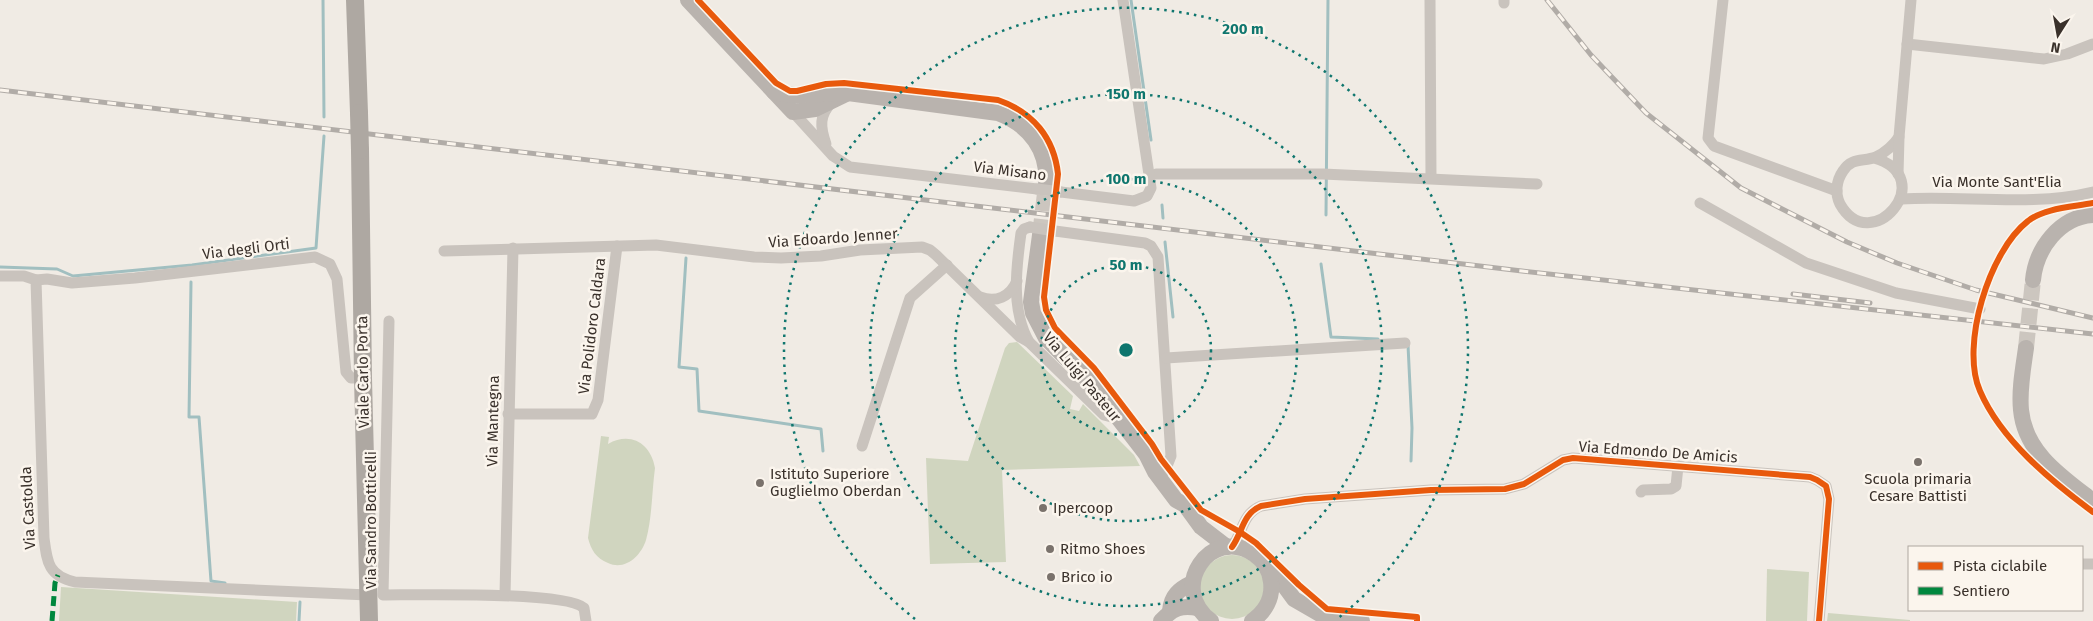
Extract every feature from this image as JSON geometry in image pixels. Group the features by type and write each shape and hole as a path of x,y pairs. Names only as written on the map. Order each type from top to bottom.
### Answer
{"main road":[{"name":"Viale Carlo Porta","path":"356,0 369,621"}],"street":[{"path":"688,0 793,112"},
{"name":"Via Misano","path":"793,112 833,156 850,167 1041,187 1062,192 1134,201 1143,199 1151,188 1122,0"},
{"path":"1430,0 1431,177"},
{"path":"1723,0 1708,138 1714,146 1836,191"},
{"path":"1898,174 1892,166 1883,160 1862,158 1848,166 1838,180 1836,191 1838,201 1843,210 1851,217 1860,221 1876,222 1890,216 1901,198 1902,190 1898,174 1899,138 1911,0"},
{"path":"1907,44 2044,59 2067,54 2093,44"},
{"path":"774,92 792,96 809,96 828,92 848,93 990,111 1007,116 1023,127 1036,141 1045,160 1041,187"},
{"path":"793,112 815,109 848,93"},
{"path":"793,112 802,100 809,96"},
{"path":"827,148 821,125 826,108 832,102"},
{"path":"1874,158 1892,146 1899,138"},
{"path":"1156,174 1327,174 1431,177 1536,184"},
{"name":"Via Monte Sant'Elia","path":"1901,198 2035,199 2073,197 2093,192"},
{"path":"1700,203 1806,263 1896,293 1980,309"},
{"path":"2033,280 2037,259 2043,247 2052,236 2063,226 2074,220 2093,215"},
{"path":"1029,342 1019,319 1017,281 1021,233 1024,228 1145,243 1155,251 1160,263 1171,456 1165,471"},
{"name":"Via Luigi Pasteur","path":"1042,231 1031,302 1033,313 1046,338 1086,377 1146,454 1155,472 1174,497 1185,505 1201,527 1229,547 1250,551 1258,556 1269,572 1283,584 1294,599"},
{"name":"Via Edoardo Jenner","path":"444,250 656,245 754,257 781,258 821,256 860,250 922,247 930,250 947,265 1020,337 1029,342 1104,415 1119,419"},
{"name":"Via Polidoro Caldara","path":"508,414 592,414 597,407 617,246"},
{"name":"Via Mantegna","path":"505,595 513,248"},
{"name":"Via degli Orti","path":"36,280 47,279 72,283 135,278 307,256 323,259 330,264 337,279 346,372 352,378 363,378"},
{"path":"862,446 910,298 947,265"},
{"path":"0,276 24,276 36,280"},
{"name":"Via Castolda","path":"36,280 42,510 46,557 50,569 60,577 75,582 368,595"},
{"path":"980,297 987,300 1002,298 1014,288 1017,281"},
{"name":"Via Sandro Botticelli","path":"389,320 383,594 505,595 572,601 584,608 586,621"},
{"path":"1166,358 1405,343"},
{"path":"2026,348 2021,393 2021,409 2025,429 2042,459 2093,501"},
{"name":"Via Luigi Pasteur","path":"1146,454 1152,456 1165,471 1184,496 1185,505"},
{"name":"Via Edmondo De Amicis","path":"1229,547 1237,540 1244,520 1255,508 1261,506 1305,499 1431,490 1505,489 1524,484 1563,460 1573,458 1810,477 1826,486 1829,499 1819,621"},
{"name":"Via Edmondo De Amicis","path":"1641,492 1643,490 1671,489 1676,486 1678,466"},
{"path":"1201,527 1204,558"},
{"path":"1205,617 1194,600 1192,583 1196,570 1204,558 1218,549 1229,547"},
{"path":"1268,609 1272,590 1269,572"},
{"path":"1166,616 1171,602 1181,588 1192,583"},
{"path":"1252,621 1281,601 1294,599 1320,619 1362,621"},
{"path":"1166,616 1182,606 1205,617"}],"green space":[{"path":"1017,342 1073,396 1070,409 1079,411 1083,404 1134,455 1140,466 1002,470 1006,562 930,564 926,458 968,461 1005,348 1009,343"},
{"path":"601,436 609,437 608,444 624,439 639,442 649,452 655,468 651,514 644,546 632,560 620,565 614,565 600,559 592,550 588,538"},
{"path":"1232,555 1244,557 1255,564 1262,575 1264,587 1262,599 1255,610 1244,617 1232,619 1220,617 1209,610 1202,599 1200,587 1202,575 1209,564 1220,557"},
{"path":"1767,569 1809,572 1807,621 1766,621"},
{"path":"61,587 297,602 296,621 59,621"},
{"path":"1828,613 1910,620 1910,621 1827,621"}],"waterway":[{"path":"323,0 324,117"},
{"path":"1131,0 1151,140"},
{"path":"1326,215 1328,0"},
{"path":"0,267 57,269 73,276 192,265 316,248 324,136"},
{"path":"1162,205 1163,218"},
{"path":"1165,242 1173,317"},
{"path":"686,258 679,367 697,369 699,411 821,429 823,451"},
{"path":"1321,264 1331,337 1378,339"},
{"path":"191,282 189,417 199,417 211,581 225,583"},
{"path":"1408,345 1412,428 1411,461"},
{"path":"299,621 300,602"}],"tunnel":[{"path":"1040,235 1046,185"},
{"path":"2026,348 2033,280"}],"railway":[{"path":"1547,0 1591,55 1646,113 1741,188 1847,242 1897,263 1976,290 2093,318"},
{"path":"0,90 1522,271 2093,334"},
{"path":"1793,294 1870,303"}],"marked path":[{"path":"52,621 55,583 58,575"}],"cycle path":[{"path":"698,0 776,83 790,91 826,84 844,83 998,100 1010,105 1031,119 1040,128 1052,149 1058,174 1044,297 1046,310 1055,328 1094,368 1201,510 1256,543 1327,609 1417,617 1417,621"},
{"path":"2093,203 2042,213 2028,221 2014,235 2001,254 1990,276 1976,325 1974,350 1975,372 1980,391 1989,409 2001,426 2014,443 2044,473 2093,512"},
{"path":"1232,547 1246,519 1255,509 1261,506 1305,499 1431,490 1505,489 1524,484 1563,460 1573,458 1810,477 1826,486 1829,499 1819,621"}],"place":[{"name":"Scuola primaria Cesare Battisti","path":"1918,462"},
{"name":"Istituto Superiore Guglielmo Oberdan","path":"760,483"},
{"name":"Ipercoop","path":"1043,508"},
{"name":"Ritmo Shoes","path":"1050,549"},
{"name":"Brico io","path":"1051,577"}]}
